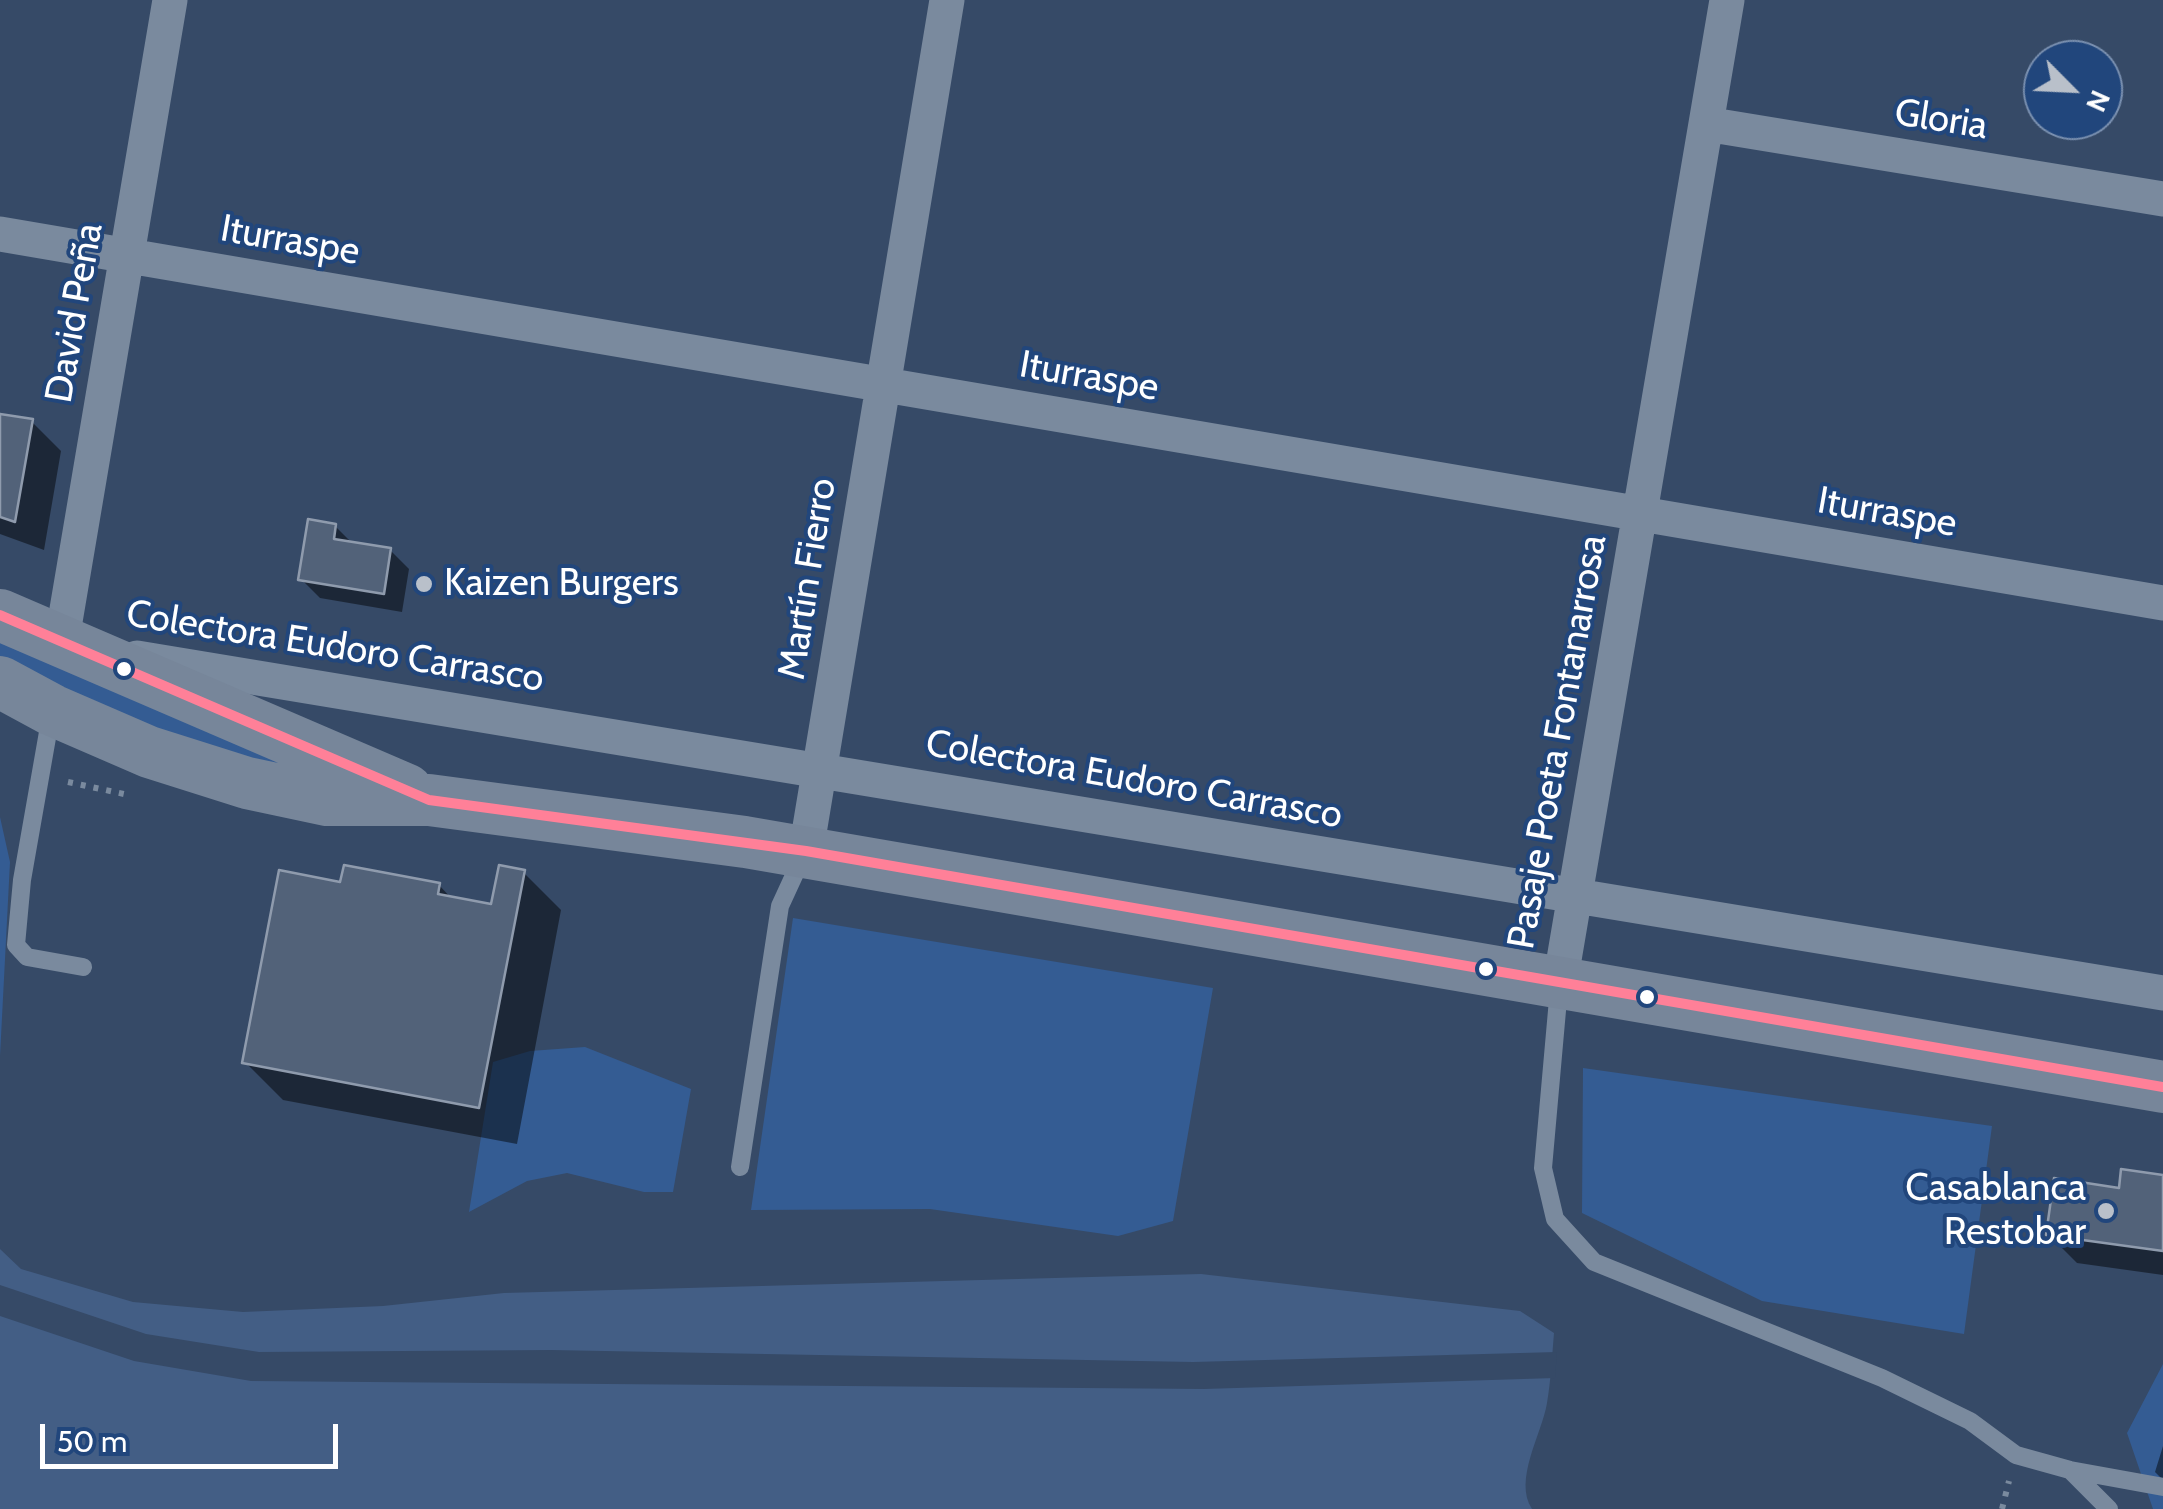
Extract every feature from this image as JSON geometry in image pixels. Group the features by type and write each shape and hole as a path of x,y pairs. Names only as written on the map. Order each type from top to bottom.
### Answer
{"main road":[{"path":"0,615 428,800"},
{"path":"0,682 52,710 149,752 247,783 327,800 428,800 806,852 2163,1087"}],"street":[{"name":"David Peña","path":"76,646 127,256 170,0"},
{"name":"Martín Fierro","path":"806,852 947,0"},
{"name":"Pasaje Poeta Fontanarrosa","path":"1560,982 1727,0"},
{"name":"Gloria","path":"1706,124 2163,199"},
{"name":"Iturraspe","path":"0,234 2163,603"},
{"name":"Colectora Eudoro Carrasco","path":"76,646 2163,993"}],"lane":[{"path":"52,710 22,880 16,945 28,957 83,967"},
{"name":"Martín Fierro","path":"740,1166 780,906 806,852"},
{"name":"Pasaje Poeta Fontanarrosa","path":"1560,982 1543,1168 1555,1219 1594,1262 1882,1378 1970,1421 2016,1455 2070,1470"},
{"path":"2070,1470 2163,1487"},
{"path":"2070,1470 2109,1509"}],"path":[{"path":"2002,1509 2010,1478"}],"shaded area":[{"path":"0,631 307,766 231,764 0,665"},
{"path":"0,817 10,862 0,1056"},
{"path":"793,918 1213,988 1173,1221 1118,1236 930,1209 751,1210"},
{"path":"585,1047 691,1089 673,1192 644,1192 567,1173 527,1181 469,1212 493,1062 530,1051"},
{"path":"1583,1068 1992,1126 1964,1334 1762,1301 1582,1213"},
{"path":"0,1249 21,1269 133,1302 243,1312 383,1306 504,1293 1201,1274 1520,1311 1554,1333 1547,1403 1527,1471 1527,1497 1532,1509 0,1509"},
{"path":"2163,1364 2163,1509 2153,1509 2127,1433"}],"pier":[{"path":"0,1285 146,1334 259,1352 551,1350 1193,1362 1557,1352 1555,1378 1204,1389 251,1381 134,1361 0,1316"}],"building":[{"path":"0,414 33,419 15,522 0,517"},
{"path":"308,519 336,524 334,539 391,548 384,594 298,580"},
{"path":"344,865 440,883 438,894 491,904 499,865 525,870 479,1108 242,1063 279,870 340,882"},
{"name":"Casablanca Restobar","path":"2121,1169 2163,1175 2163,1251 2046,1235 2054,1178 2119,1188"}],"transit line":[{"path":"0,615 429,800 806,851 2163,1087"}],"place":[{"name":"Kaizen Burgers","path":"424,584"},
{"name":"Casablanca Restobar","path":"2106,1211"}]}
